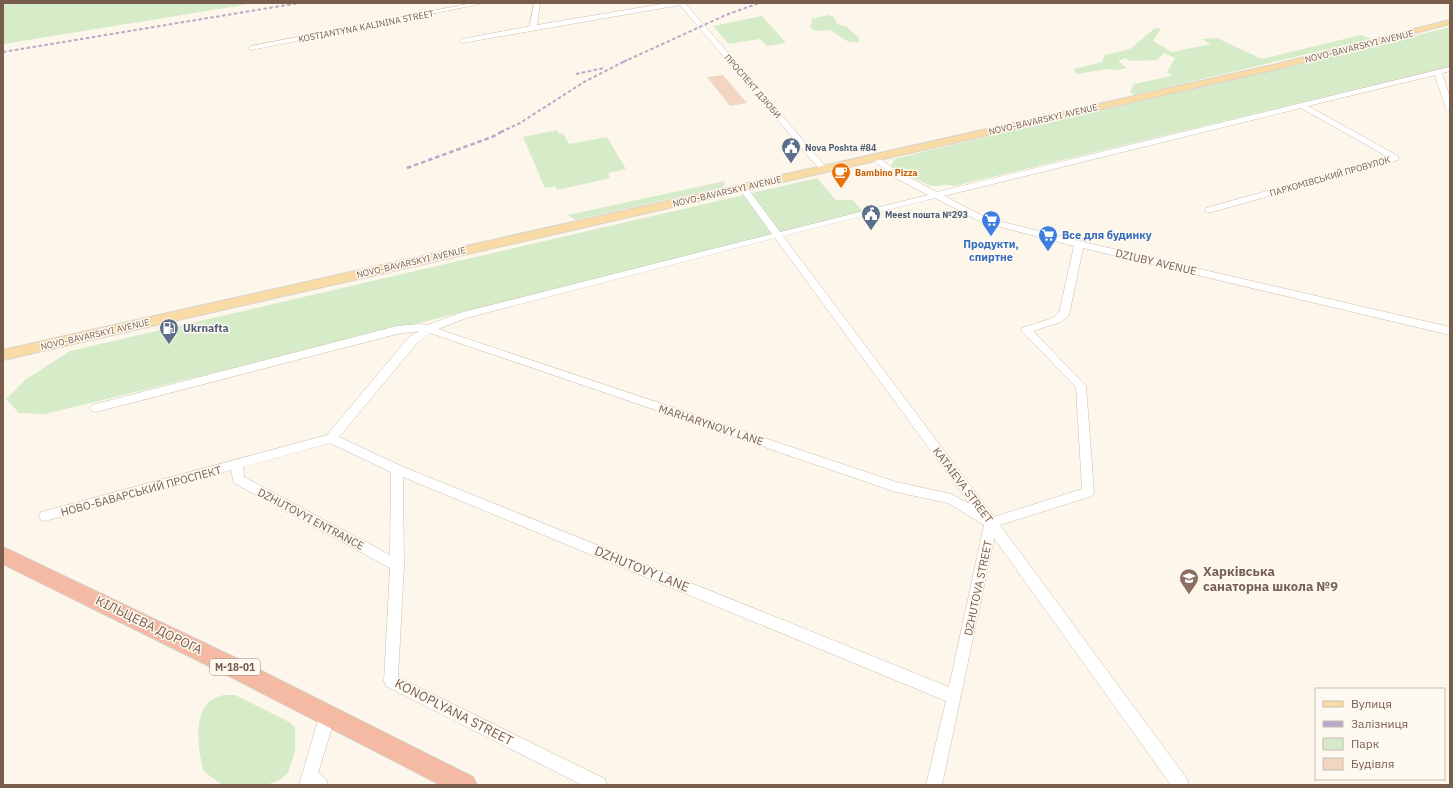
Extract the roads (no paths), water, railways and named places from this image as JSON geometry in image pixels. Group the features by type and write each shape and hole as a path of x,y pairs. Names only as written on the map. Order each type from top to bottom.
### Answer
{"highway":[{"name":"КІЛЬЦЕВА ДОРОГА","path":"3,555 328,714 465,785"}],"main road":[{"name":"NOVO-BAVARSKYI AVENUE","path":"3,355 1278,66 1450,22"}],"street":[{"name":"KOSTIANTYNA KALININA STREET","path":"251,48 482,3"},
{"path":"536,27 533,24 537,3"},
{"path":"462,41 681,3"},
{"name":"ПРОСПЕКТ ДЗЮБИ","path":"681,3 824,169"},
{"path":"237,464 331,438 413,340 429,329 463,315 778,235 1450,69"},
{"path":"1438,72 1450,109"},
{"name":"ПАРХОМІВСЬКИЙ ПРОВУЛОК","path":"1209,210 1395,158 1303,106"},
{"name":"DZIUBY AVENUE","path":"876,158 898,175 935,196 984,220 1079,244 1450,331"},
{"name":"KATAIEVA STREET","path":"742,187 991,522 1181,785"},
{"path":"991,522 1088,492 1081,386 1026,330 1057,320 1064,315 1079,244"},
{"path":"96,408 397,330 420,327 429,329"},
{"name":"MARHARYNOVY LANE","path":"429,329 442,335 896,487 951,499 991,522"},
{"name":"DZHUTOVY LANE","path":"331,438 397,468 954,697"},
{"name":"НОВО-БАВАРСЬКИЙ ПРОСПЕКТ","path":"45,516 237,464"},
{"name":"DZHUTOVYI ENTRANCE","path":"237,464 238,480 397,565"},
{"name":"KONOPLYANA STREET","path":"397,468 397,565 391,681 598,785"},
{"name":"DZHUTOVA STREET","path":"934,785 991,522"},
{"path":"312,782 328,714"}],"railway":[{"path":"3,52 299,3"},
{"path":"624,62 726,15 759,3"},
{"path":"502,131 520,123 584,82 624,62"},
{"path":"576,74 604,68"},
{"path":"407,168 492,137 502,131"}],"place":[{"name":"Nova Poshta #84","path":"791,164"},
{"name":"Bambino Pizza","path":"841,189"},
{"name":"Meest пошта №293","path":"871,231"},
{"name":"Продукти, спиртне","path":"991,237"},
{"name":"Все для будинку","path":"1048,252"},
{"name":"Ukrnafta","path":"169,345"},
{"name":"Харківська санаторна школа №9","path":"1189,595"}]}
